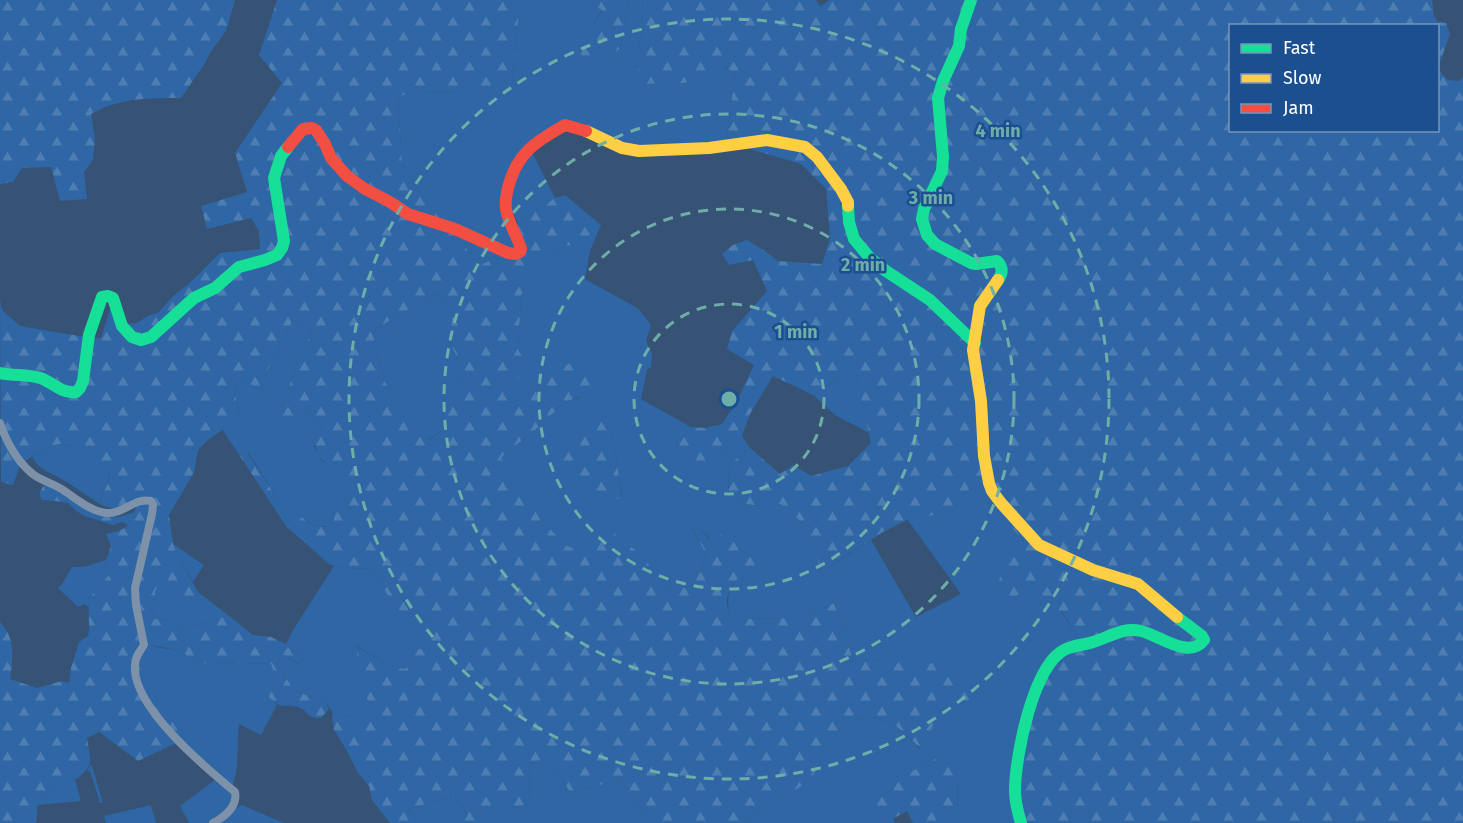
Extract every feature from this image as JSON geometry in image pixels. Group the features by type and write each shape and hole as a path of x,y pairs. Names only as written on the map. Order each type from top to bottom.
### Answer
{"street":[{"path":"971,0 961,29 959,46 938,98 942,171 924,209 922,219 927,235 935,244 971,263 997,261 1001,265 1000,277 980,306 973,350 981,401 987,475 1001,503 1039,545 1094,570 1138,584 1196,630 1204,640 1202,645 1197,647 1181,646 1152,634 1131,629 1064,650 1056,656 1034,689 1028,712 1015,777 1016,805 1021,823"},
{"path":"0,373 39,378 69,394 75,393 81,387 84,379 87,343 102,297 113,298 122,326 132,337 141,340 151,337 194,298 215,288 239,267 277,255 284,241 274,178 275,170 281,156 303,129 312,128 316,130 332,158 347,176 365,189 408,214 447,226 515,254 521,249 506,211 506,196 510,179 524,153 565,125 582,129 622,148 639,151 709,148 767,140 805,147 817,157 841,189 848,202 849,222 854,239 870,258 930,300 975,343"},
{"path":"0,423 5,438 29,470 58,486 85,505 107,513 118,512 141,500 151,501 152,514 135,588 144,645 136,657 134,667 137,681 148,703 166,729 207,769 235,792 236,797 230,811 213,823"}],"green space":[{"path":"0,0 235,0 226,31 181,98 123,102 91,114 95,139 93,160 84,172 87,199 60,201 51,167 22,168 13,182 0,184"},
{"path":"277,0 537,0 519,12 512,83 487,90 465,92 414,91 398,97 402,165 429,206 481,265 514,247 514,240 509,229 555,198 565,195 601,225 590,251 568,245 545,256 521,296 518,350 530,367 503,394 510,403 528,396 544,379 575,360 585,360 598,390 565,402 501,458 539,505 539,518 567,546 582,551 606,527 640,554 669,588 676,591 694,584 707,556 692,528 697,526 709,539 734,530 756,564 741,576 729,591 727,604 731,619 801,618 834,603 854,662 871,659 952,666 970,691 970,700 942,708 921,749 895,725 873,717 854,720 836,733 808,782 782,798 756,809 747,823 650,823 621,780 570,792 548,757 530,764 529,804 491,812 492,823 459,823 467,817 463,806 452,797 408,809 419,823 390,823 372,800 369,786 358,773 334,730 332,717 333,713 352,717 367,711 369,705 360,676 356,646 391,666 405,669 410,663 413,650 427,648 431,642 430,623 423,615 406,613 395,608 372,568 344,569 329,564 286,526 240,456 247,452 280,503 313,525 328,527 334,520 333,507 349,478 320,458 315,446 315,438 321,432 319,420 309,412 300,415 295,422 295,437 286,438 282,407 312,330 293,320 267,371 266,379 259,389 243,380 234,387 239,418 198,450 194,472 169,515 173,544 198,592 196,601 186,607 177,608 171,594 158,587 151,610 155,619 171,620 182,630 228,615 253,635 271,637 286,644 305,657 301,665 284,655 279,658 277,665 294,690 325,701 329,709 321,718 316,718 300,708 274,702 269,697 269,685 276,678 271,664 210,662 201,665 179,650 149,645 139,664 143,680 185,739 138,761 99,732 87,738 90,762 82,775 75,780 70,775 38,800 36,823 0,823 0,622 11,642 10,679 37,688 62,681 69,683 79,642 88,636 89,607 84,604 109,575 106,560 111,546 106,534 121,530 128,525 122,522 113,525 85,516 68,503 42,500 41,491 44,485 51,483 109,516 123,516 134,512 137,505 114,508 100,504 109,480 109,469 68,445 51,446 21,463 13,485 1,482 0,300 2,310 20,326 101,338 112,303 126,324 137,323 159,312 220,253 260,249 259,231 251,218 207,229 201,206 247,192 235,153 282,83 259,55","holes":["438,292 451,313 452,323 447,337 466,375 445,399 445,429 429,440 384,381 372,331"]},
{"path":"537,0 582,0 602,9 591,30 620,49 629,0 643,0 639,83 684,83 724,67 735,74 726,142 640,149 565,122 506,178 514,247 481,265 429,206 402,165 398,97 414,91 465,92 512,83 519,11"},
{"path":"582,0 629,0 620,49 592,63 577,51 602,10"},
{"path":"643,0 816,0 820,6 830,0 1432,0 1434,16 1438,22 1446,23 1450,34 1439,65 1439,24 1229,24 1229,132 1439,132 1439,70 1448,80 1459,81 1463,77 1463,823 1018,823 1009,793 1013,762 1025,710 1039,666 1055,648 1076,635 1062,611 1049,614 1033,591 1008,598 997,592 1000,576 1024,543 1006,521 971,488 945,513 907,520 883,532 823,572 800,521 781,504 759,506 741,503 729,493 728,466 749,447 780,474 793,465 811,476 848,466 871,443 856,374 845,374 813,395 773,376 750,414 742,436 718,459 691,467 677,447 691,427 706,428 722,424 737,401 754,365 727,349 732,331 767,291 753,260 729,265 722,254 733,245 747,240 778,261 822,264 830,238 826,189 801,164 726,142 735,74 725,67 684,83 638,84"},
{"path":"532,152 555,198 518,223 511,208 514,177"},
{"path":"568,245 590,251 585,279 639,309 651,325 646,341 652,353 651,367 647,370 641,399 691,427 677,447 718,459 742,436 749,447 728,466 729,493 741,503 759,506 781,503 800,521 823,571 871,540 916,617 961,594 907,519 945,513 971,488 1012,528 1024,543 1008,598 1033,591 1042,607 1061,611 1076,635 1055,648 1018,823 958,823 957,771 939,758 904,776 893,776 885,822 894,817 894,823 747,823 756,809 782,798 819,766 836,733 854,720 873,717 895,725 920,749 942,708 970,700 923,662 886,662 871,659 854,662 834,603 801,618 731,619 729,594 743,572 697,526 692,529 707,556 694,584 676,591 669,588 640,554 582,551 567,546 539,518 501,458 565,402 581,397 544,379 529,396 510,403 503,394 518,350 521,296 545,256","holes":["608,417 622,496 614,500 600,494 583,482"]},
{"path":"438,292 452,318 447,337 466,375 445,399 445,429 428,440 384,381 372,331"},
{"path":"293,320 312,330 282,407 295,422 300,415 309,412 319,420 321,432 314,447 322,461 349,478 347,487 335,504 334,520 329,527 313,525 280,503 248,452 240,456 222,429 239,417 234,387 243,380 259,389 266,379 267,371"},
{"path":"845,374 856,374 869,433 835,415 813,395"},
{"path":"608,416 622,497 614,500 600,495 562,461 591,419"},
{"path":"60,444 80,450 109,469 100,504 43,469 32,457 51,446"},
{"path":"173,544 204,565 193,582 180,560"},
{"path":"106,560 109,575 84,604 78,607 58,588 72,567 84,567"},
{"path":"334,566 344,569 372,568 395,608 406,613 423,615 430,623 431,642 427,648 413,650 406,669 391,666 357,646 360,676 369,705 367,711 352,717 333,713 325,701 294,690 277,665 279,658 284,655 300,665 305,657 286,644"},
{"path":"158,587 164,588 173,595 196,601 198,592 228,615 182,630 171,620 155,619 151,609 155,603 155,591"},
{"path":"149,645 179,650 201,665 210,662 271,664 276,678 269,697 277,705 261,735 239,724 237,766 232,786 182,740 184,738 143,680 139,664"},
{"path":"548,757 570,792 621,780 650,823 492,823 490,812 529,804 530,764"},
{"path":"939,758 957,770 958,823 913,823 907,811 885,823 859,804 859,798 893,776 904,776"},
{"path":"90,765 103,803 100,803 90,771 87,772"},
{"path":"70,775 75,780 81,801 38,805 38,800"},
{"path":"215,780 231,794 232,798 227,809 207,823 189,823 180,806"},
{"path":"452,797 463,806 467,818 459,823 419,823 408,809"},
{"path":"151,805 156,823 106,823 104,816"},
{"path":"242,805 284,823 218,823"}],"traffic: fast":[{"path":"971,0 961,29 959,46 938,98 942,171 924,209 922,219 927,235 935,244 971,263 997,261 1002,270 998,280"},
{"path":"0,373 35,377 61,390 76,392 83,381 89,335 102,297 113,298 122,326 132,337 141,340 151,337 194,298 215,288 239,267 277,255 284,241 274,178 281,156 288,147"},
{"path":"848,206 849,222 854,239 870,258 930,300 975,343"},
{"path":"1021,823 1015,791 1022,735 1035,691 1054,658 1066,649 1128,630 1148,633 1182,647 1198,646 1204,640 1202,636 1177,617"}],"traffic: slow":[{"path":"586,131 622,148 639,151 709,148 767,140 805,147 817,157 841,189 848,206"},
{"path":"998,280 980,306 973,350 981,401 984,456 992,491 1039,545 1093,570 1138,584 1177,617"}],"traffic: jam":[{"path":"288,147 303,129 312,128 316,130 325,144 331,158 347,176 365,189 408,214 455,229 515,254 521,249 509,219 506,202 510,181 519,161 539,141 565,125 586,131"}]}
